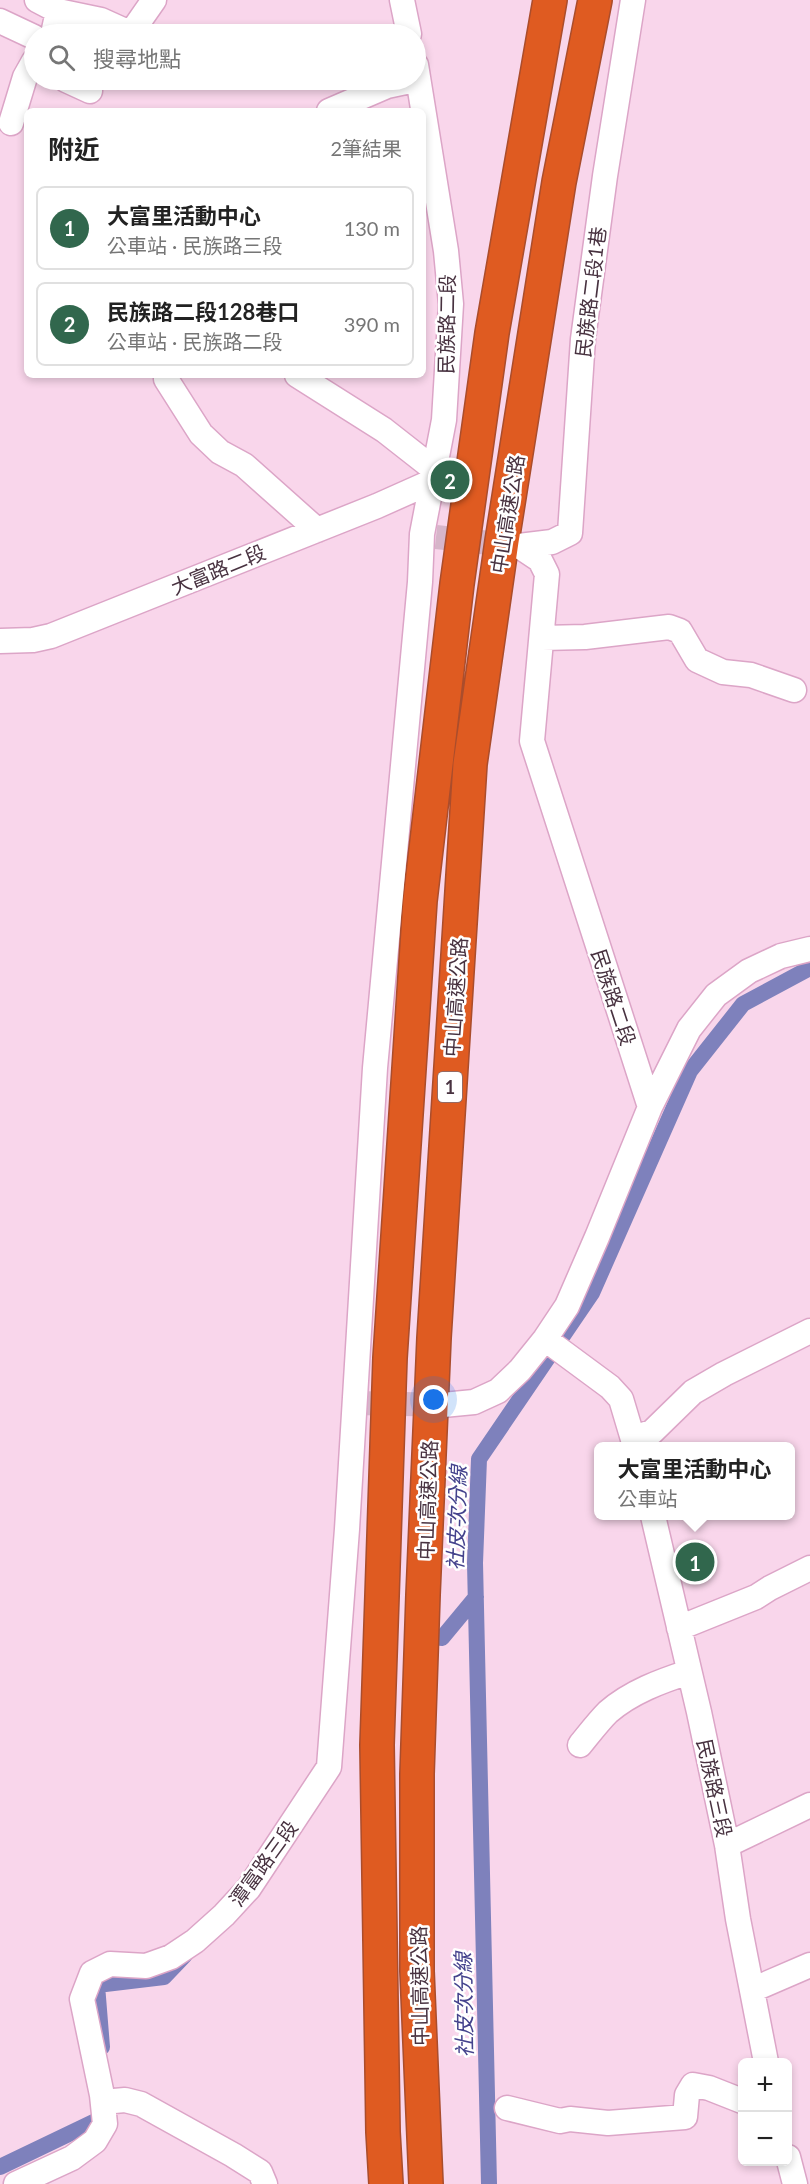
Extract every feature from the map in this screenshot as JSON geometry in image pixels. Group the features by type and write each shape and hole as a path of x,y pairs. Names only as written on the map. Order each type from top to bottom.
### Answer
{"highway":[{"name":"中山高速公路","path":"386,2184 383,2132 377,1745 390,1358 420,901 456,596 492,333 550,0"},
{"name":"中山高速公路","path":"426,2184 417,1971 417,1774 434,1338 470,764 502,541 557,194 595,0"}],"street":[{"path":"138,24 154,0"},
{"path":"402,0 407,24"},
{"name":"民族路二段1巷","path":"552,542 570,533 582,339 633,0"},
{"path":"51,24 48,5 110,24"},
{"path":"0,21 24,32"},
{"path":"13,125 24,81"},
{"path":"336,108 378,90"},
{"name":"民族路二段","path":"418,90 421,108"},
{"name":"民族路二段","path":"426,134 446,251 451,304 444,420 434,476 429,535"},
{"path":"302,378 384,430 434,476"},
{"path":"166,379 201,434 220,452 244,465 317,530"},
{"name":"大富路二段","path":"0,641 33,640 51,636 317,530 434,476"},
{"name":"潭富路三段","path":"16,2184 72,2158 95,2141 105,2124 103,2102 82,1999 92,1972 110,1964 146,1966 171,1957 195,1941 249,1888 328,1767 347,1529 375,1068 420,582 429,535"},
{"path":"547,574 540,560 519,546 552,542"},
{"name":"民族路二段","path":"552,542 532,741 650,1107"},
{"path":"542,638 585,637 669,627 680,631 698,660 723,672 751,675 794,690"},
{"path":"443,1405 474,1402 498,1391 520,1370 553,1346 567,1306 650,1107 689,1029 716,995 749,971 781,956 810,949"},
{"path":"553,1346 610,1387 621,1399 634,1442 652,1432 693,1392 810,1330"},
{"name":"民族路三段","path":"654,1520 727,1845 765,2058"},
{"path":"679,1628 756,1597 810,1568"},
{"path":"580,1745 606,1714 621,1702 662,1680 689,1672"},
{"path":"727,1845 810,1804"},
{"path":"752,1990 810,1965"},
{"path":"507,2108 560,2121 570,2119 608,2123 685,2117 687,2095 693,2085 709,2088 738,2099"},
{"path":"103,2102 125,2100 141,2104 260,2172 265,2184"},
{"path":"790,2166 795,2184"}],"waterway":[{"name":"社皮次分線","path":"489,2184 475,1563 479,1459 592,1293 690,1071 743,1004 810,968"},
{"path":"442,1638 476,1597"},
{"path":"102,2047 97,1985 164,1977 185,1955"},
{"path":"0,2167 102,2118 102,2106"}],"tunnel":[{"path":"436,537 516,546"},
{"path":"355,1403 443,1405"}],"place":[{"name":"民族路二段128巷口","path":"450,480"},
{"name":"大富里活動中心","path":"695,1562"}]}
